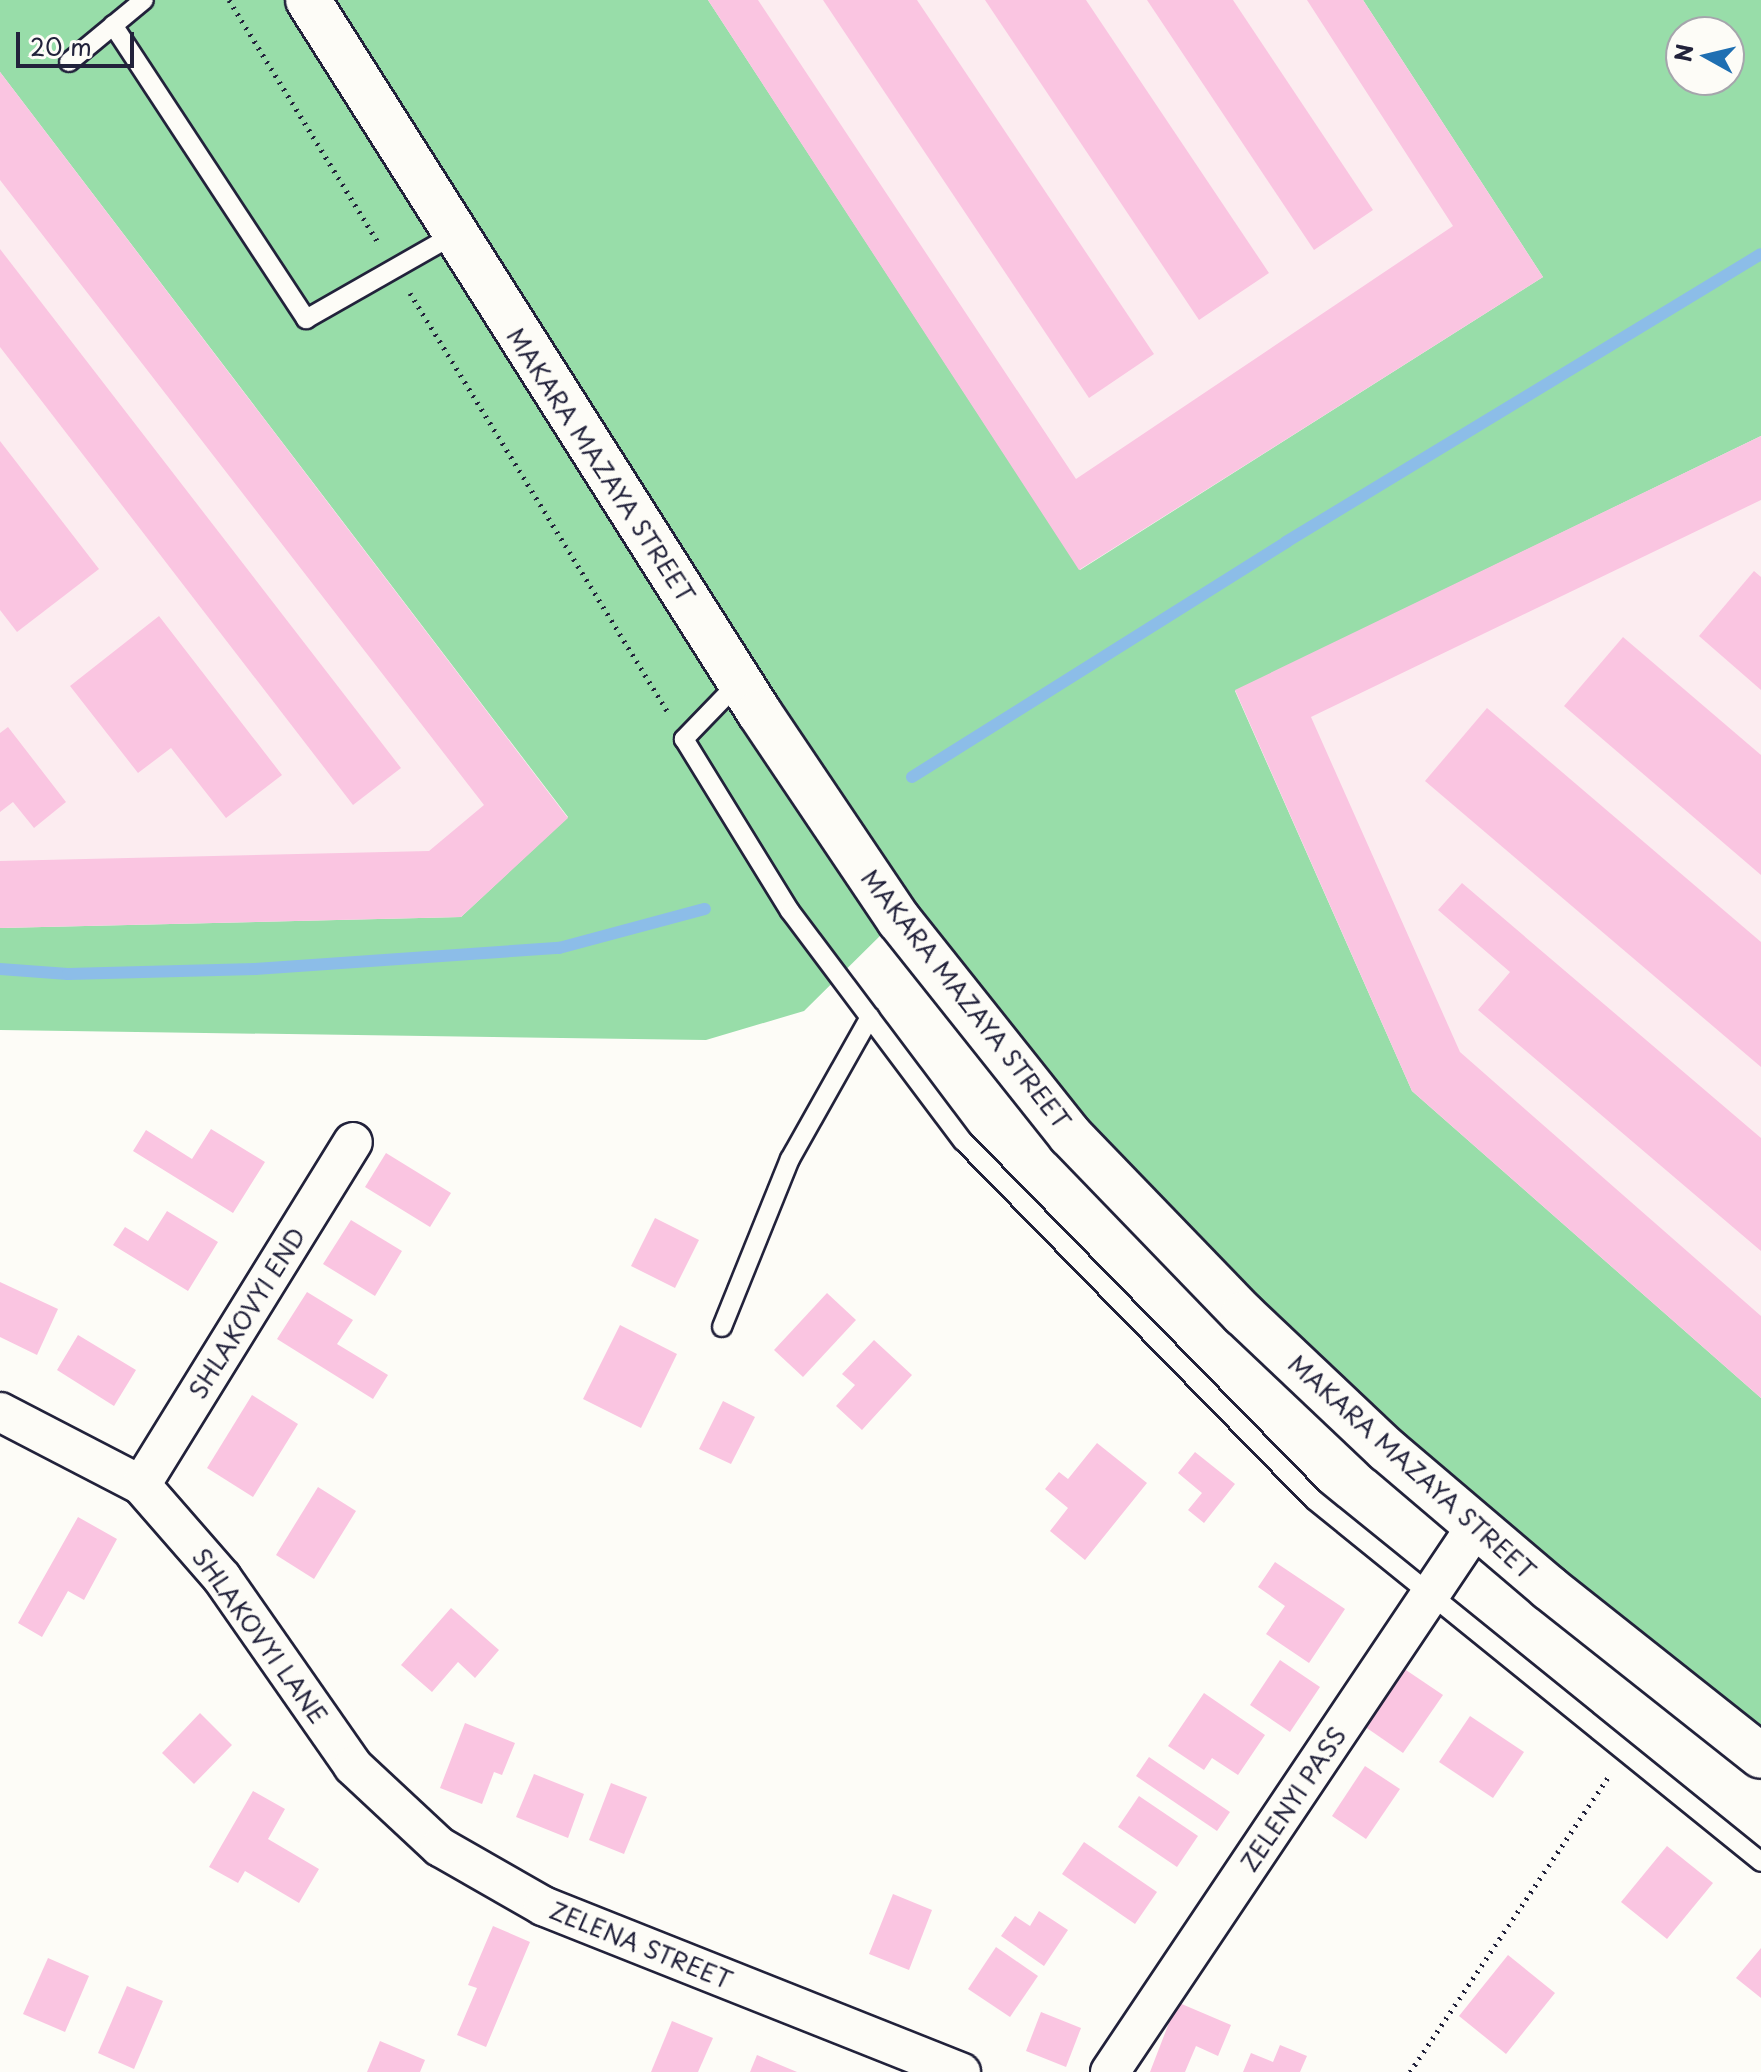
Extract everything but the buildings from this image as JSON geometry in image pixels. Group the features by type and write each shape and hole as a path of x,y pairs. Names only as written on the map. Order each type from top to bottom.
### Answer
{"main road":[{"name":"MAKARA MAZAYA STREET","path":"308,0 453,235 740,681 899,920 1070,1135 1243,1314 1476,1526 1761,1756"}],"street":[{"name":"SHLAKOVYI END","path":"141,1485 353,1142"},
{"name":"SHLAKOVYI LANE","path":"0,1412 141,1485 222,1578 353,1766"},
{"name":"ZELENYI PASS","path":"1110,2072 1476,1526"},
{"name":"ZELENA STREET","path":"353,1766 440,1847 543,1906 961,2072"}],"lane":[{"path":"69,62 144,0"},
{"path":"113,25 306,319 453,235"},
{"path":"740,681 684,739 790,911 963,1141 1314,1500 1761,1862"},
{"path":"722,1327 790,1159 870,1017"}],"path":[{"path":"229,0 684,739"},
{"path":"1410,2072 1625,1752"}],"shaded area":[{"path":"708,0 1363,0 1543,277 1079,570"},
{"path":"0,72 568,818 461,917 0,928"},
{"path":"1761,436 1761,1398 1412,1091 1235,690"}],"green space":[{"path":"0,0 296,0 890,926 804,1011 706,1040 0,1030 0,928 461,917 568,817 0,72"},
{"path":"327,0 708,0 1080,570 1543,277 1363,0 1761,0 1761,436 1235,691 1412,1091 1761,1398 1761,1737 1397,1438 1082,1125 912,911"}],"waterway":[{"path":"912,777 1286,542 1761,254"},
{"path":"0,969 68,974 255,969 559,948 705,909"}]}
